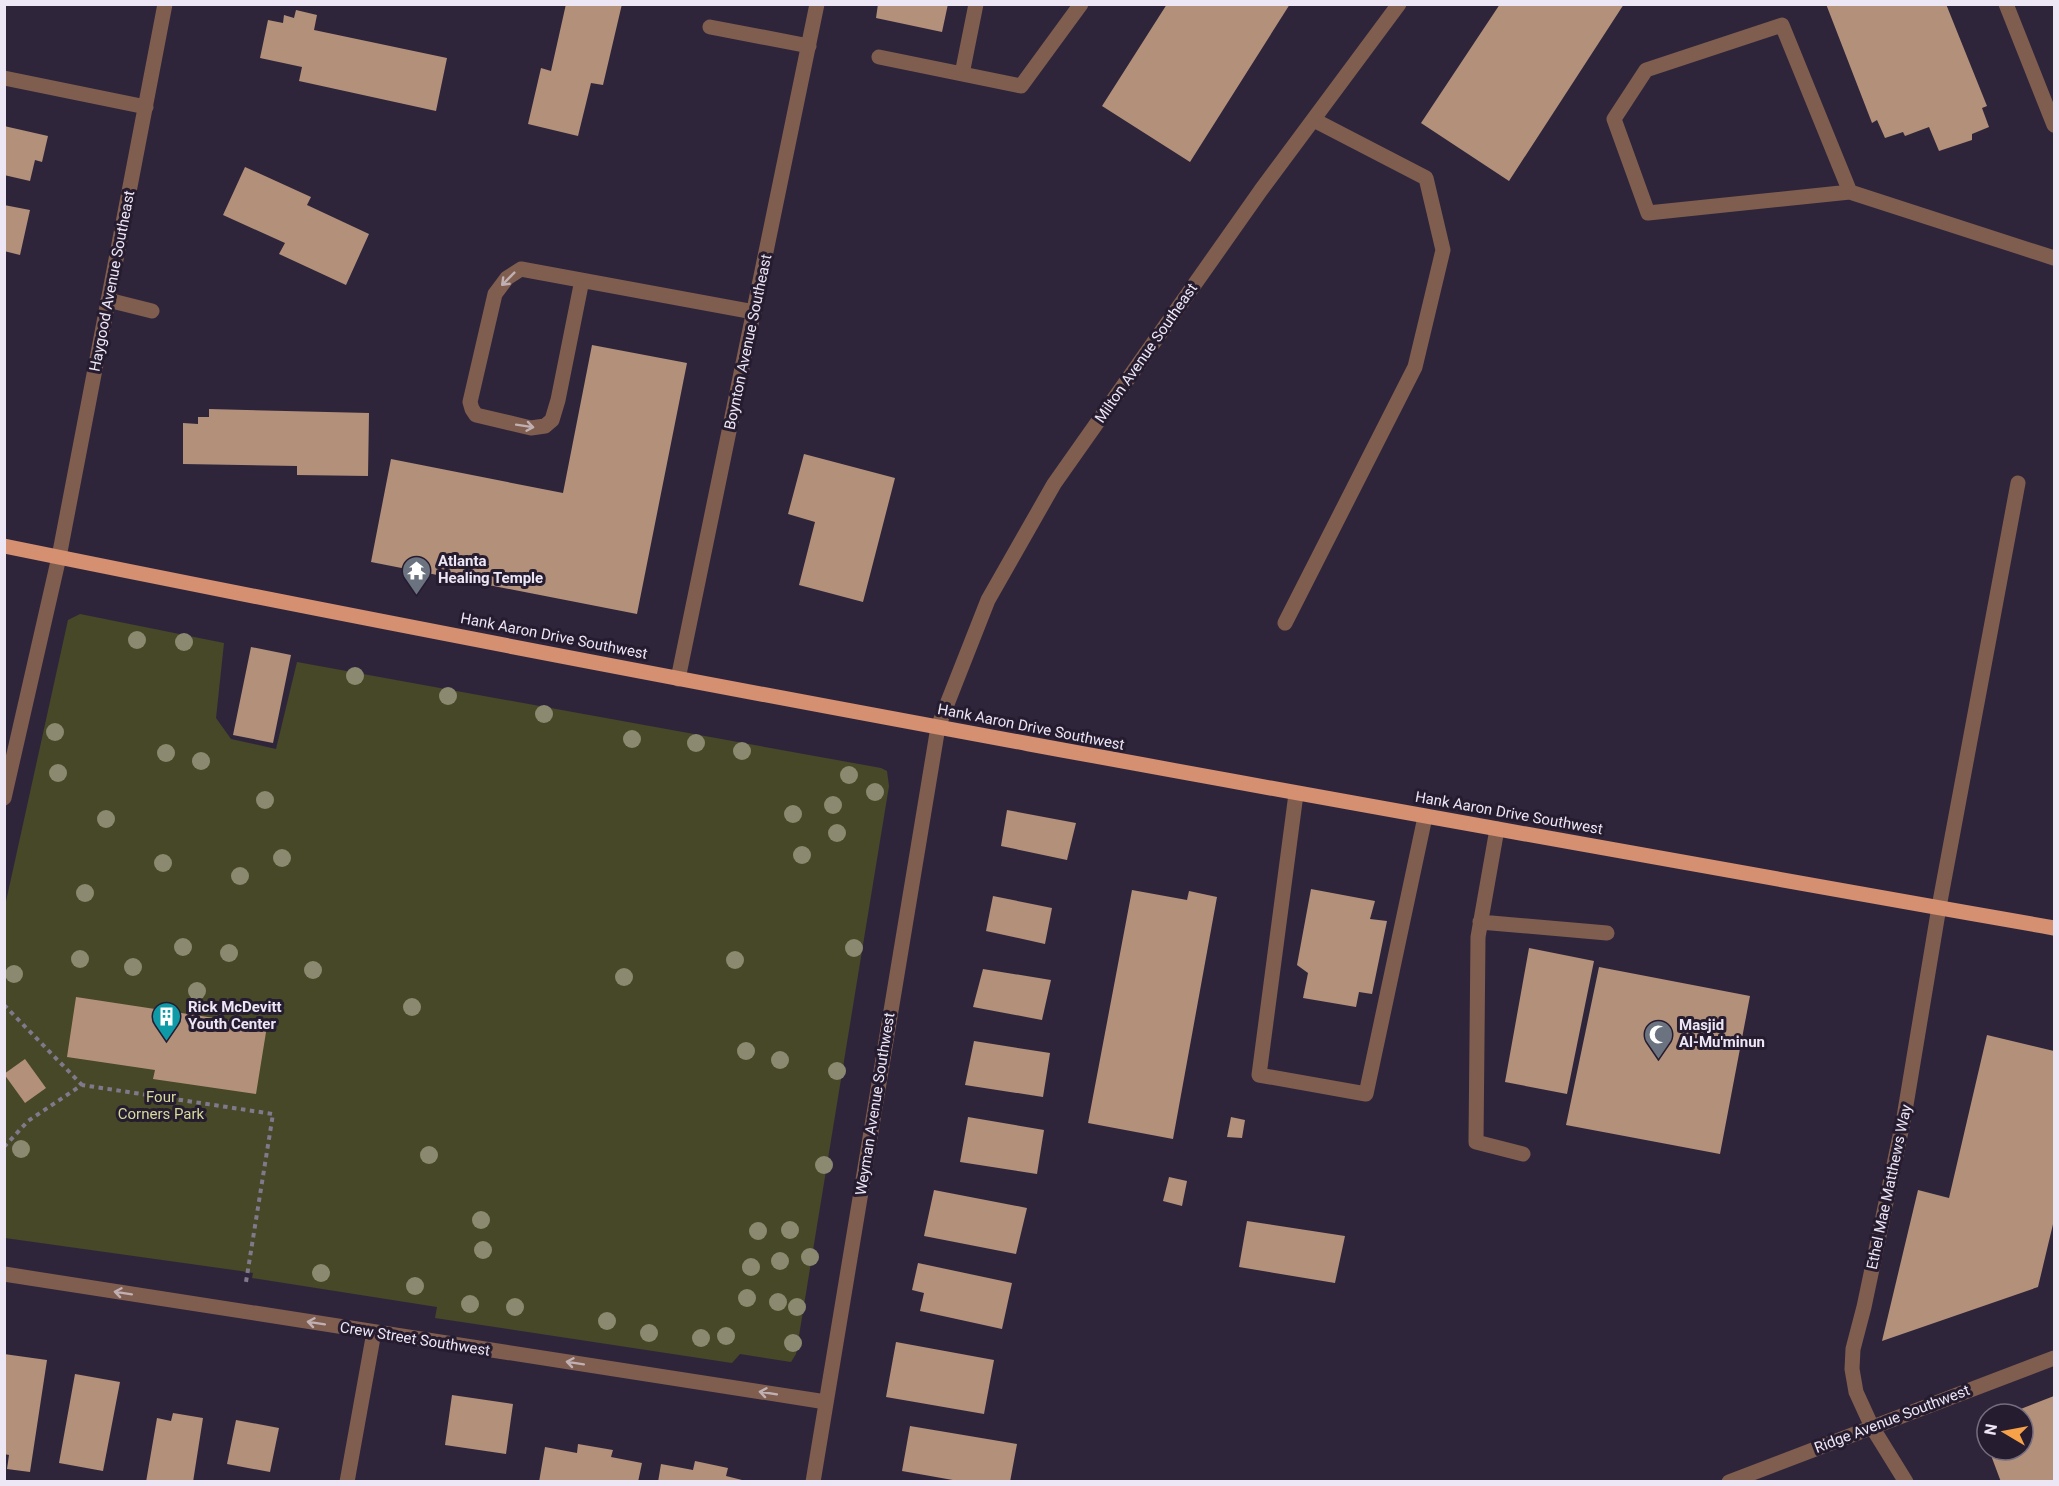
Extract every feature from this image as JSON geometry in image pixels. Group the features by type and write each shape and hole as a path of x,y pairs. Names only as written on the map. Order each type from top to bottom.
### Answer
{"main road":[{"name":"Hank Aaron Drive Southwest","path":"4,546 938,728 1296,794 2055,928"}],"street":[{"name":"Haygood Avenue Southeast","path":"4,798 59,557 165,4"},
{"name":"Boynton Avenue Southeast","path":"678,679 817,4"},
{"path":"962,74 976,4"},
{"path":"879,57 1021,86 1081,4"},
{"name":"Milton Avenue Southeast","path":"938,728 988,600 1054,484 1261,190 1399,4"},
{"path":"2006,4 2055,125"},
{"path":"1850,192 1782,25 1646,70 1614,119 1648,213 1850,192 2055,258"},
{"path":"710,27 809,46"},
{"path":"4,78 146,107"},
{"path":"1285,622 1414,367 1443,250 1426,178 1314,120"},
{"path":"582,280 552,420 545,426 531,428 476,415 470,402 495,294 507,278 521,269 582,280 754,312"},
{"path":"108,300 152,311"},
{"name":"Ethel Mae Matthews Way","path":"1906,1482 1872,1427 1856,1392 1852,1369 1853,1349 1904,1117 1939,907 2018,483"},
{"name":"Weyman Avenue Southwest","path":"813,1482 938,728"},
{"path":"1296,794 1259,1075 1366,1095 1425,817"},
{"path":"1497,829 1478,937 1476,1142 1523,1154"},
{"path":"1480,922 1607,933"},
{"name":"Crew Street Southwest","path":"4,1274 826,1402"},
{"path":"347,1482 374,1332"},
{"name":"Ridge Avenue Southwest","path":"1729,1482 2055,1358"}],"path":[{"path":"4,1005 82,1086 273,1114 246,1282"},
{"path":"4,1147 28,1121 82,1086"}],"green space":[{"name":"Four Corners Park","path":"80,614 224,643 216,718 231,739 276,749 297,662 881,768 887,771 889,786 796,1354 791,1362 740,1354 732,1363 435,1318 437,1307 252,1278 253,1273 241,1271 5,1238 5,906 68,620"}],"building":[{"path":"566,4 622,4 603,85 591,83 578,136 528,124 541,68 551,71"},
{"path":"878,4 948,4 942,32 876,18"},
{"path":"1167,4 1290,4 1190,162 1102,106"},
{"path":"1500,4 1624,4 1509,181 1421,123"},
{"path":"1826,4 1946,4 1987,106 1982,108 1989,127 1972,134 1972,140 1939,151 1929,127 1905,136 1903,132 1885,138 1877,120 1872,123"},
{"path":"296,10 317,15 314,30 447,58 436,111 299,81 302,67 260,58 268,20 283,23 284,15 294,18"},
{"path":"4,126 48,136 42,162 35,160 30,181 4,175"},
{"path":"245,167 311,197 307,205 369,234 346,285 279,254 285,243 223,215"},
{"path":"4,205 30,210 20,255 4,251"},
{"path":"592,345 687,363 637,614 371,562 391,459 563,493"},
{"path":"209,409 369,413 368,476 297,475 297,466 183,464 183,423 198,424 198,417 209,417"},
{"path":"804,454 895,478 863,602 799,585 815,522 788,514"},
{"path":"251,647 291,655 273,743 233,735"},
{"path":"1007,810 1076,823 1067,860 1001,846"},
{"path":"1311,889 1375,901 1370,919 1387,921 1372,994 1359,992 1356,1007 1303,998 1308,973 1297,965"},
{"path":"1132,890 1187,900 1189,891 1217,897 1173,1139 1088,1123"},
{"path":"993,896 1052,908 1045,944 986,931"},
{"path":"1529,948 1594,961 1567,1094 1505,1082"},
{"name":"Masjid Al-Mu'minun","path":"1599,967 1750,996 1720,1154 1566,1125"},
{"path":"983,969 1051,980 1042,1020 973,1007"},
{"name":"Rick McDevitt Youth Center","path":"76,997 267,1026 256,1094 153,1079 155,1070 67,1057"},
{"path":"1987,1035 2054,1051 2054,1220 2038,1287 1882,1341 1918,1190 1949,1198"},
{"path":"974,1041 1050,1053 1043,1097 965,1085"},
{"path":"25,1059 46,1088 25,1103 4,1074"},
{"path":"968,1117 1044,1130 1037,1174 960,1162"},
{"path":"1231,1117 1245,1120 1242,1138 1227,1137"},
{"path":"1169,1177 1187,1181 1182,1206 1163,1201"},
{"path":"934,1190 1027,1208 1016,1254 924,1236"},
{"path":"1247,1221 1345,1236 1335,1283 1239,1267"},
{"path":"918,1263 1012,1283 1002,1329 920,1311 924,1293 912,1290"},
{"path":"896,1342 994,1360 984,1414 886,1397"},
{"path":"4,1354 47,1360 30,1472 7,1469 9,1455 4,1454"},
{"path":"75,1374 120,1382 103,1471 59,1463"},
{"path":"452,1395 513,1404 506,1454 445,1445"},
{"path":"2054,1396 2054,1482 2001,1482 1994,1462 2035,1462 2035,1403"},
{"path":"173,1413 203,1418 193,1482 146,1482 157,1418 171,1421"},
{"path":"236,1420 279,1428 270,1472 227,1464"},
{"path":"910,1426 1017,1444 1010,1482 964,1482 902,1471"},
{"path":"578,1444 613,1450 611,1457 642,1463 638,1482 539,1482 545,1447 577,1453"},
{"path":"695,1461 728,1468 726,1476 750,1482 658,1482 661,1464 693,1470"}],"place":[{"name":"Atlanta Healing Temple","path":"417,596"},
{"name":"Rick McDevitt Youth Center","path":"167,1042"},
{"name":"Masjid Al-Mu'minun","path":"1658,1060"}]}
